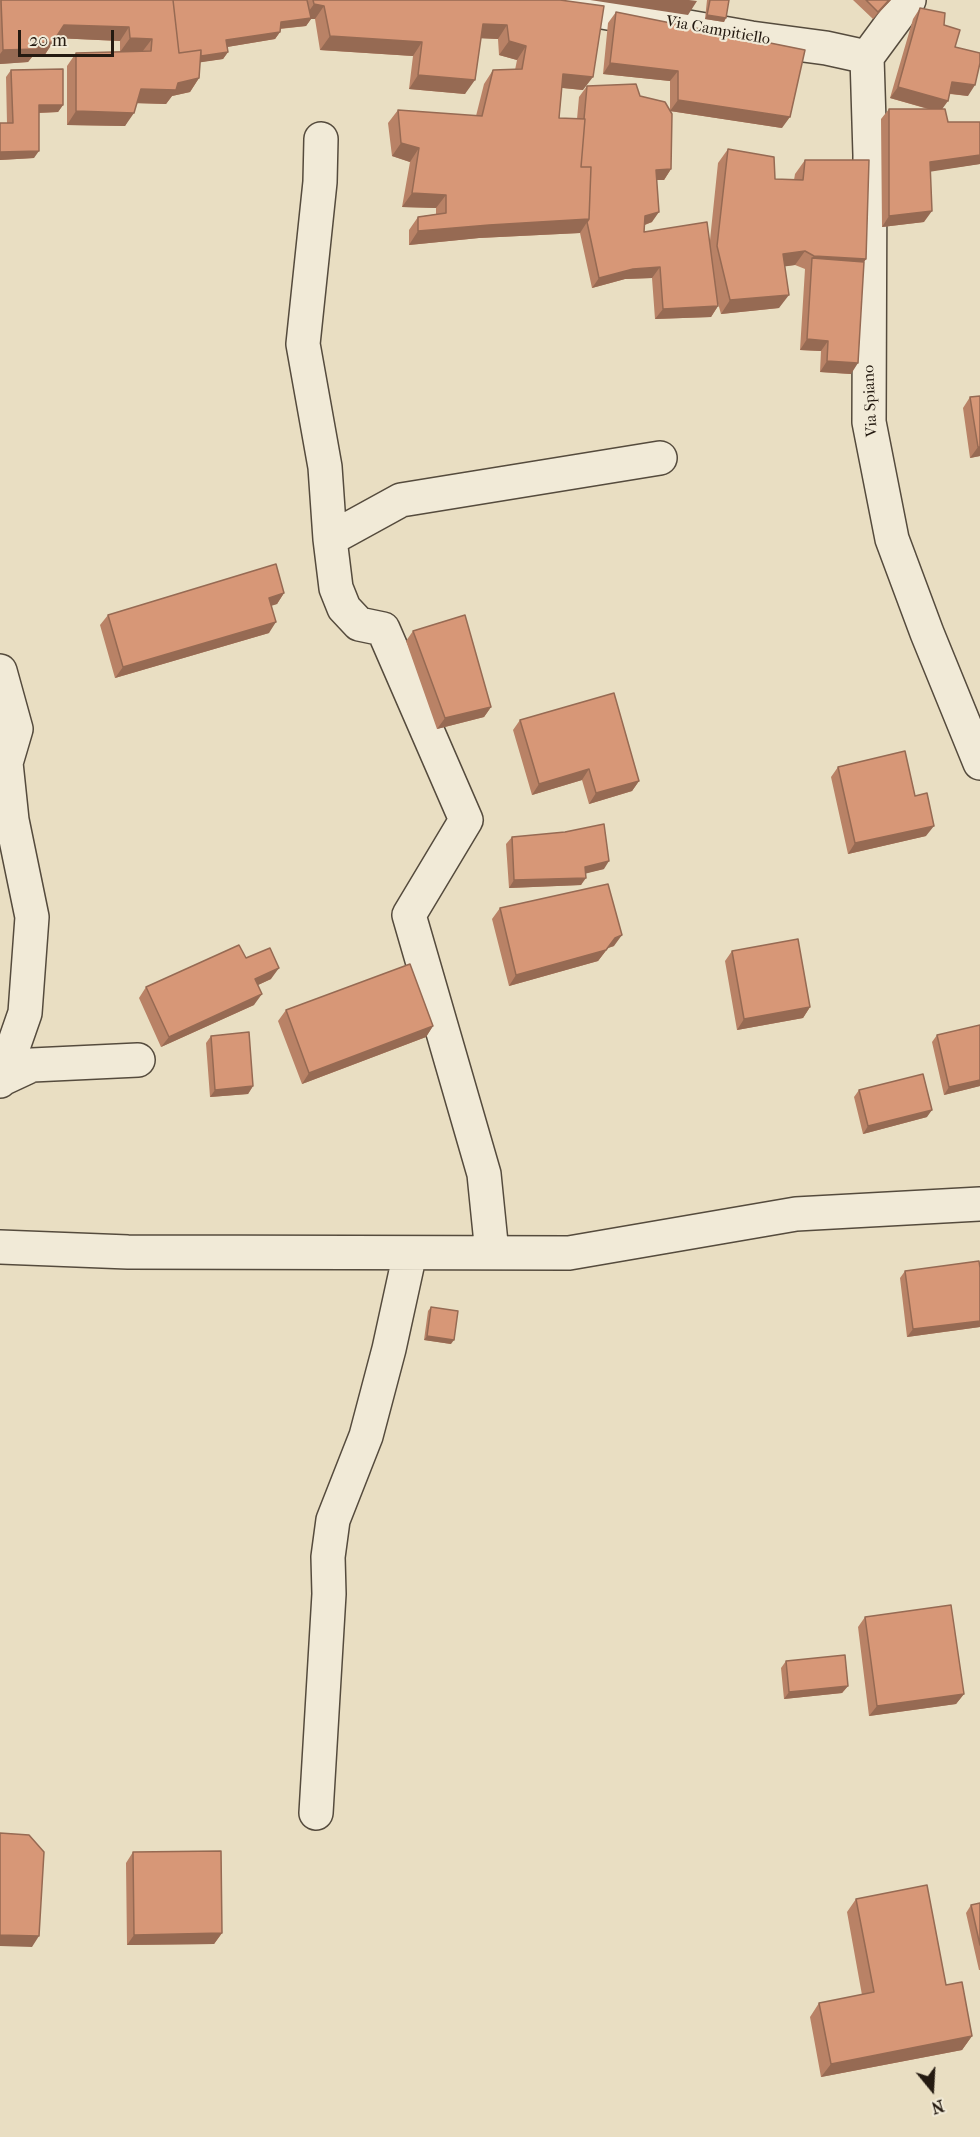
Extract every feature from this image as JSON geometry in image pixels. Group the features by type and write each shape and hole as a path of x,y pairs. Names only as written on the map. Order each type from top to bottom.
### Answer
{"street":[{"name":"Via Campitiello","path":"534,0 751,38 826,48 867,57"},
{"path":"867,57 909,0"},
{"name":"Via Spiano","path":"867,57 870,155 869,422 892,539 980,763"},
{"path":"321,139 320,182 303,344 325,467 336,588 344,608 359,624 383,628 466,820 409,915 484,1174 492,1253"},
{"path":"330,539 400,500 660,458"},
{"path":"0,671 16,729 6,764 12,820 32,917 25,1013 1,1080"},
{"path":"1,1080 32,1065 138,1060"},
{"path":"0,1247 128,1252 569,1253 796,1214 980,1204"},
{"path":"316,1814 329,1594 328,1557 333,1520 366,1436 389,1349 410,1253"}],"building":[{"path":"1,0 173,0 179,53 201,50 199,78 178,83 176,90 141,89 134,113 76,111 76,53 151,51 152,39 130,38 129,27 64,25 53,42 38,43 37,49 3,50"},
{"path":"173,0 307,0 311,18 281,22 280,32 226,40 228,52 201,56 201,50 179,53"},
{"path":"313,0 560,0 604,6 593,77 563,74 559,118 585,119 581,167 591,167 589,219 418,231 418,217 446,213 446,195 412,193 419,148 401,143 398,110 482,116 493,70 522,69 526,46 509,41 507,25 483,24 475,80 418,75 422,42 330,36 324,6 314,4"},
{"path":"710,0 729,0 726,18 707,15"},
{"path":"866,0 889,0 878,12"},
{"path":"920,8 945,13 944,25 960,30 955,47 980,53 975,85 952,82 948,101 898,87"},
{"path":"616,12 805,50 790,117 678,100 678,71 610,63"},
{"path":"63,69 63,105 39,105 39,151 0,152 0,123 13,123 11,70"},
{"path":"636,84 640,96 665,102 672,114 671,169 656,170 659,212 645,216 644,232 707,222 718,306 663,309 660,267 633,269 599,278 587,222 591,167 581,167 587,86"},
{"path":"889,109 945,109 948,122 980,122 980,155 930,162 932,211 889,216"},
{"path":"728,149 774,157 775,179 803,180 805,160 869,160 866,259 814,256 805,251 783,254 789,295 730,300 717,246"},
{"path":"812,258 864,262 858,363 827,361 828,341 807,339"},
{"path":"980,396 980,447 978,447 970,397"},
{"path":"276,564 284,593 269,598 276,622 123,667 108,615"},
{"path":"465,615 491,707 445,718 413,631"},
{"path":"614,693 639,781 596,793 589,769 539,784 520,720"},
{"path":"905,751 915,796 927,793 934,826 855,843 838,767"},
{"path":"604,824 609,861 585,867 586,878 514,880 512,837 565,832"},
{"path":"608,884 622,935 615,938 606,950 516,975 500,908"},
{"path":"798,939 810,1007 744,1019 732,951"},
{"path":"239,945 246,958 270,948 279,968 255,979 262,994 169,1037 146,987"},
{"path":"410,964 433,1026 309,1073 286,1010"},
{"path":"980,1025 980,1080 949,1087 937,1035"},
{"path":"249,1032 253,1086 215,1090 211,1036"},
{"path":"923,1074 932,1110 868,1126 859,1090"},
{"path":"979,1261 980,1321 913,1329 905,1271"},
{"path":"431,1307 458,1311 454,1340 427,1336"},
{"path":"951,1605 964,1694 877,1706 865,1617"},
{"path":"845,1655 848,1686 789,1692 786,1661"},
{"path":"0,1833 29,1835 44,1852 39,1936 0,1935"},
{"path":"221,1851 222,1933 134,1935 133,1852"},
{"path":"927,1885 946,1985 962,1982 972,2036 831,2064 819,2003 874,1992 856,1899"},
{"path":"980,1903 980,1945 971,1905"}]}
